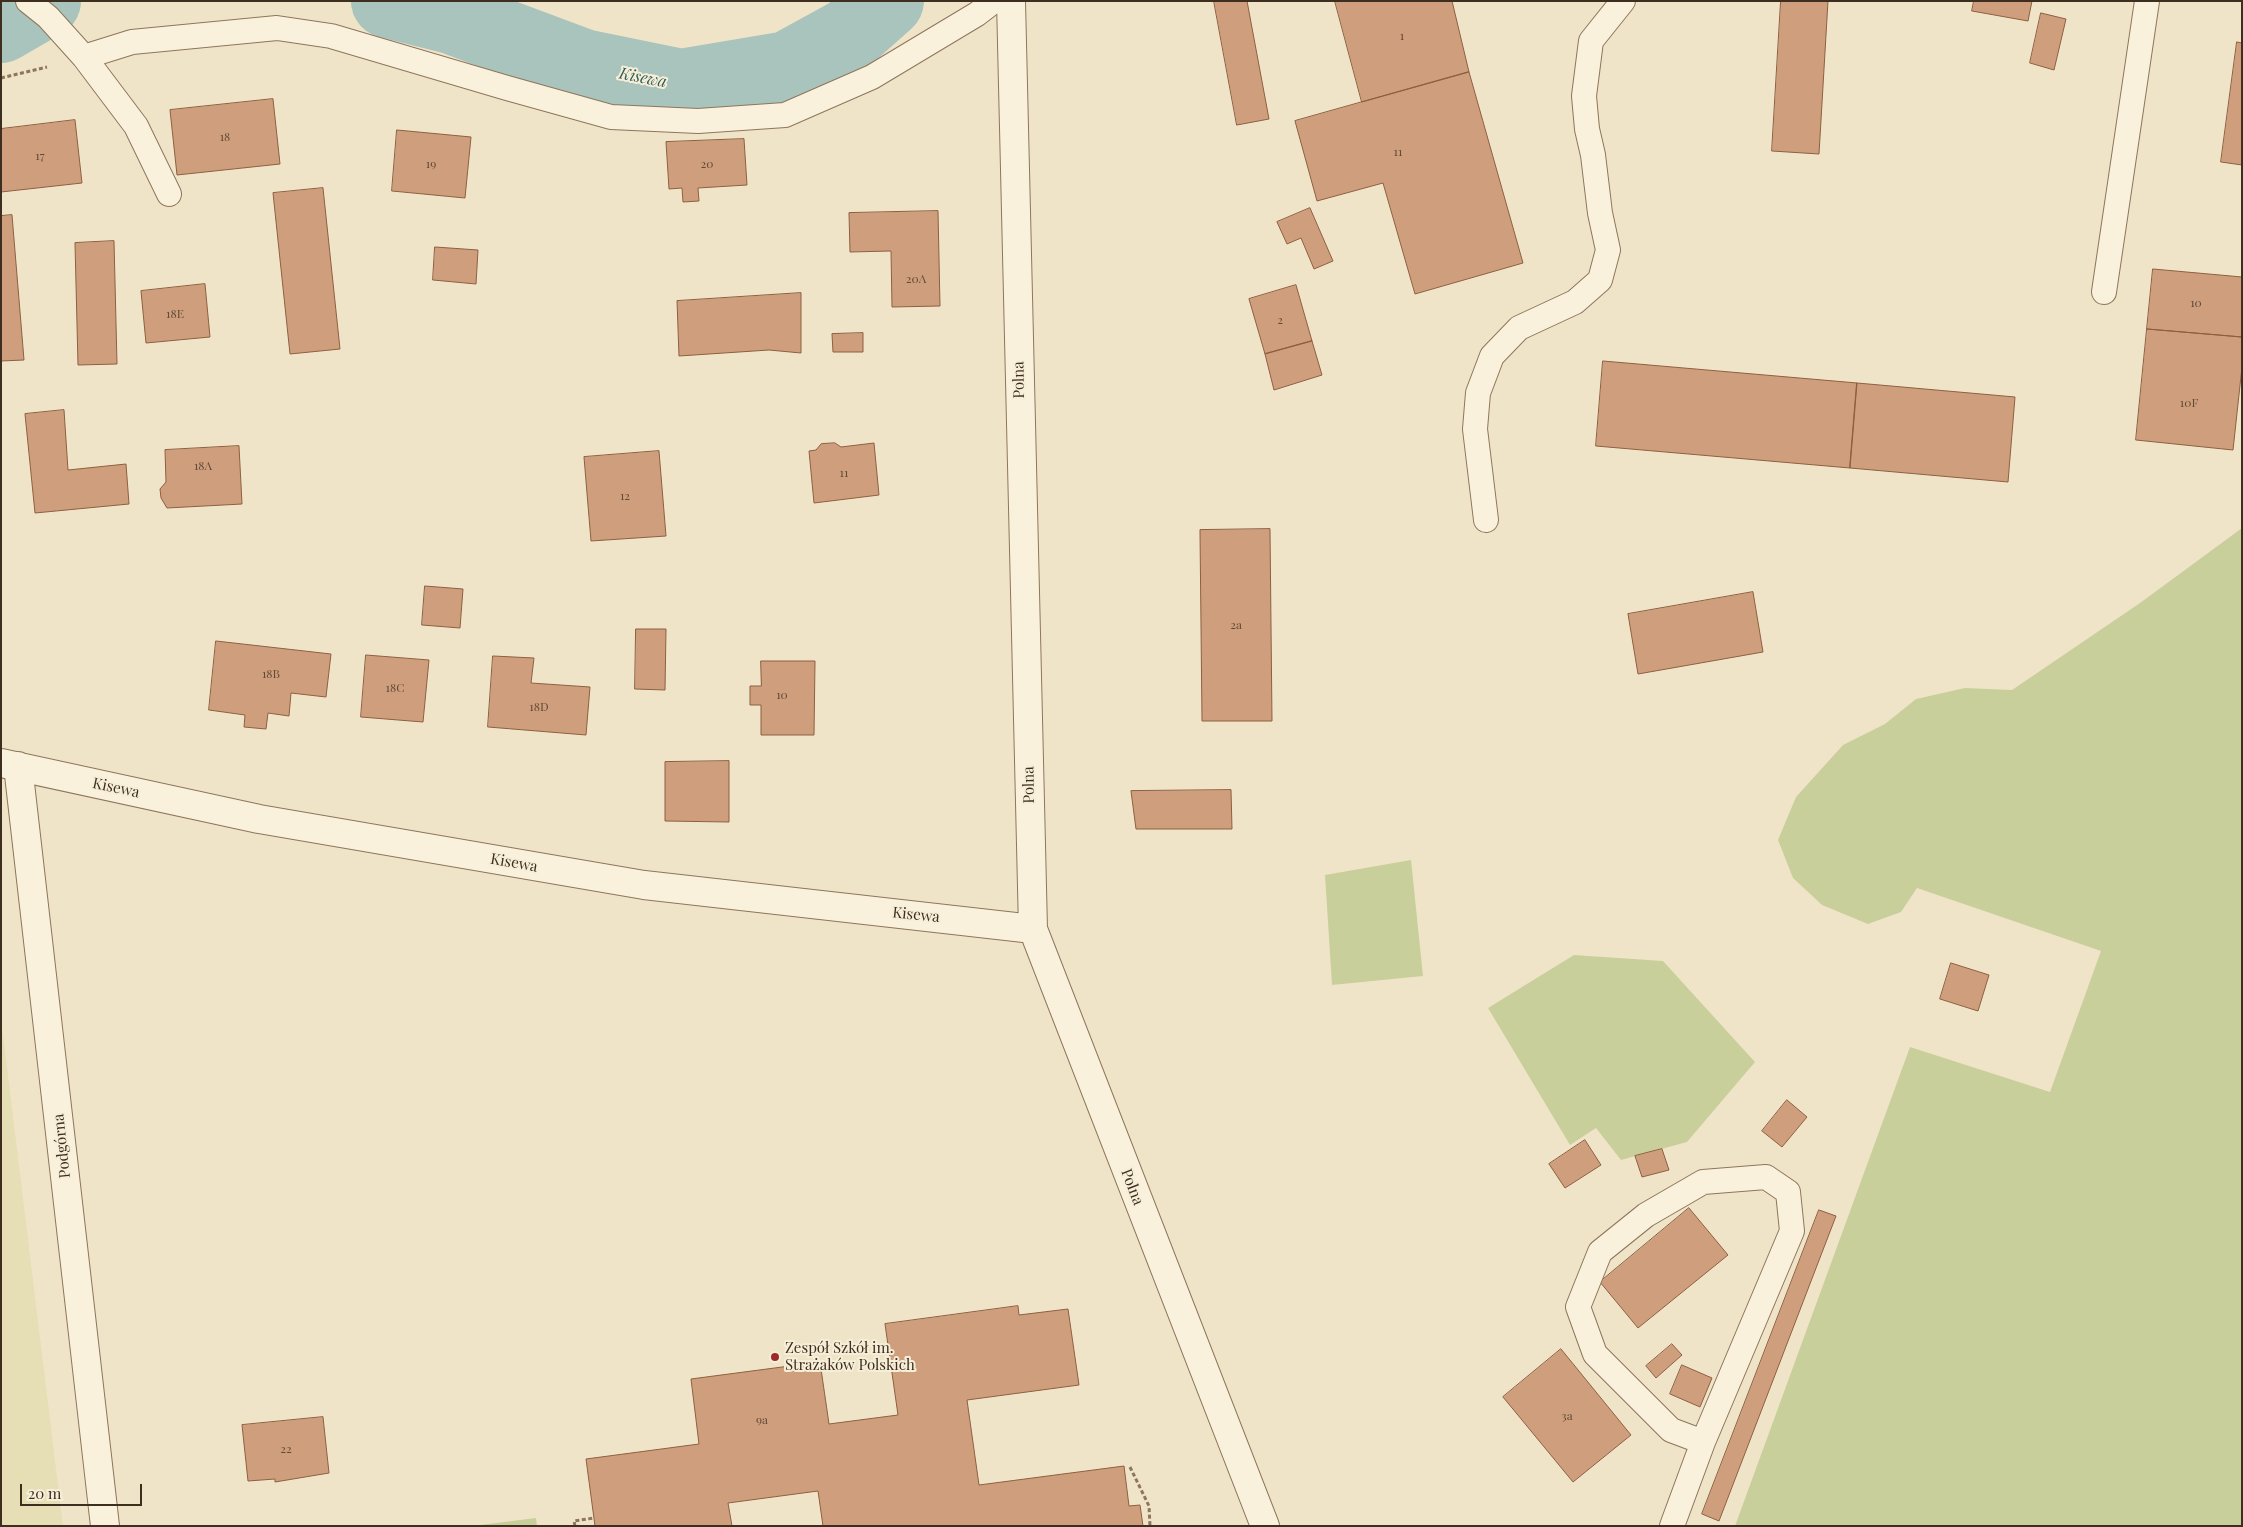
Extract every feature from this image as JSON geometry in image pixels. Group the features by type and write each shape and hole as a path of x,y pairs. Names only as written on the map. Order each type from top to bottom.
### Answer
{"street":[{"name":"Polna","path":"1011,1 1032,929 1265,1526"},
{"name":"Kisewa","path":"10,764 259,820 644,885 1032,929"},
{"name":"Podgórna","path":"10,764 105,1526"}],"lane":[{"path":"28,1 48,17 84,57 136,126 169,194"},
{"path":"84,57 132,42 277,28 331,36 507,88 611,116 698,121 785,115 872,77 977,14 994,1"},
{"path":"1486,520 1475,428 1478,393 1492,356 1519,328 1575,302 1600,280 1608,250 1600,213 1584,96 1591,42 1623,1"},
{"path":"2104,292 2147,1"},
{"path":"1672,1526 1703,1442 1792,1231 1788,1192 1766,1177 1703,1182 1646,1215 1600,1252 1578,1307 1595,1354 1671,1430 1703,1442"}],"path":[{"path":"1,78 84,57"},
{"path":"1130,1467 1149,1506 1150,1526"},
{"path":"574,1526 574,1521 594,1518"}],"shaded area":[{"path":"1,1018 63,1526 1,1526"}],"green space":[{"path":"2242,528 2242,1526 1735,1526 1910,1047 2050,1092 2101,951 1917,888 1901,912 1868,924 1822,905 1793,878 1778,840 1796,797 1843,745 1885,724 1916,699 1965,688 2012,690 2140,603"},
{"path":"1411,860 1423,976 1332,985 1325,875"},
{"path":"1574,955 1663,961 1755,1062 1687,1142 1621,1160 1596,1128 1570,1145 1488,1008"},
{"path":"536,1518 537,1526 472,1526"}],"building":[{"path":"1214,1 1247,1 1269,119 1237,125"},
{"path":"1335,1 1452,1 1469,72 1362,102"},
{"path":"1781,1 1828,1 1819,154 1772,151"},
{"path":"1974,1 2032,1 2028,21 1972,11"},
{"path":"2041,13 2066,19 2054,70 2030,63"},
{"path":"2237,42 2242,43 2242,165 2221,162"},
{"path":"1469,72 1523,263 1415,294 1383,183 1317,201 1295,121"},
{"path":"273,99 280,164 177,175 170,110"},
{"path":"75,120 82,183 1,192 1,129"},
{"path":"397,130 471,137 465,198 392,191"},
{"path":"744,139 747,185 698,188 699,201 683,202 682,188 669,189 666,142"},
{"path":"323,188 340,349 290,354 273,193"},
{"path":"1310,208 1333,261 1314,269 1301,238 1287,244 1277,222"},
{"path":"938,211 940,306 892,307 891,251 850,252 849,213"},
{"path":"12,215 24,360 1,361 1,216"},
{"path":"114,241 117,364 78,365 75,243"},
{"path":"435,247 478,250 476,284 433,280"},
{"path":"2153,269 2242,277 2242,337 2147,329"},
{"path":"205,284 210,337 146,343 141,291"},
{"path":"1296,285 1312,341 1265,354 1249,299"},
{"path":"801,293 801,353 769,350 679,356 677,301"},
{"path":"2147,329 2242,337 2242,367 2233,450 2136,440"},
{"path":"863,333 863,352 833,352 832,334"},
{"path":"1312,341 1322,375 1274,390 1265,354"},
{"path":"1603,361 1857,383 1850,468 1596,446"},
{"path":"1857,383 2015,397 2008,482 1850,468"},
{"path":"64,410 68,470 126,464 129,504 35,513 25,414"},
{"path":"835,443 841,447 874,443 879,495 814,503 809,451 816,450 821,444"},
{"path":"239,446 242,504 167,508 161,498 160,489 166,482 165,450"},
{"path":"659,451 666,536 591,541 584,457"},
{"path":"1270,529 1272,721 1202,721 1200,530"},
{"path":"425,586 463,589 460,628 422,625"},
{"path":"1753,592 1763,652 1638,674 1628,614"},
{"path":"636,629 666,629 665,690 635,689"},
{"path":"216,641 331,654 326,697 291,693 289,716 268,713 266,729 244,727 245,715 209,710"},
{"path":"366,655 429,660 423,722 361,717"},
{"path":"493,656 534,658 531,683 590,687 586,735 488,727"},
{"path":"761,661 815,661 814,735 761,735 761,705 750,705 750,686 761,686"},
{"path":"729,761 729,822 665,821 665,762"},
{"path":"1231,790 1232,829 1136,829 1131,791"},
{"path":"1951,963 1989,975 1978,1011 1940,999"},
{"path":"1787,1100 1807,1117 1782,1147 1762,1131"},
{"path":"1585,1140 1601,1165 1565,1188 1549,1164"},
{"path":"1662,1149 1669,1170 1642,1177 1635,1156"},
{"path":"1689,1208 1728,1255 1638,1328 1600,1282"},
{"path":"1819,1210 1836,1216 1719,1521 1702,1514"},
{"name":"Zespół Szkół im. Strażaków Polskich","path":"1018,1306 1019,1315 1068,1309 1079,1385 967,1400 979,1485 1124,1466 1129,1506 1140,1505 1143,1526 823,1526 818,1491 728,1503 732,1526 595,1526 586,1459 699,1444 691,1379 820,1362 829,1424 898,1415 885,1324"},
{"path":"1672,1344 1682,1355 1656,1378 1646,1366"},
{"path":"1561,1349 1631,1435 1573,1482 1503,1397"},
{"path":"1682,1365 1712,1378 1700,1407 1670,1394"},
{"path":"323,1417 329,1473 275,1482 275,1479 248,1481 242,1425"}],"waterway":[{"name":"Kisewa","path":"1,26 44,1"},
{"name":"Kisewa","path":"388,1 452,17 583,66 681,86 788,68 850,34 887,1"}],"place":[{"name":"Zespół Szkół im. Strażaków Polskich","path":"775,1357"}]}
